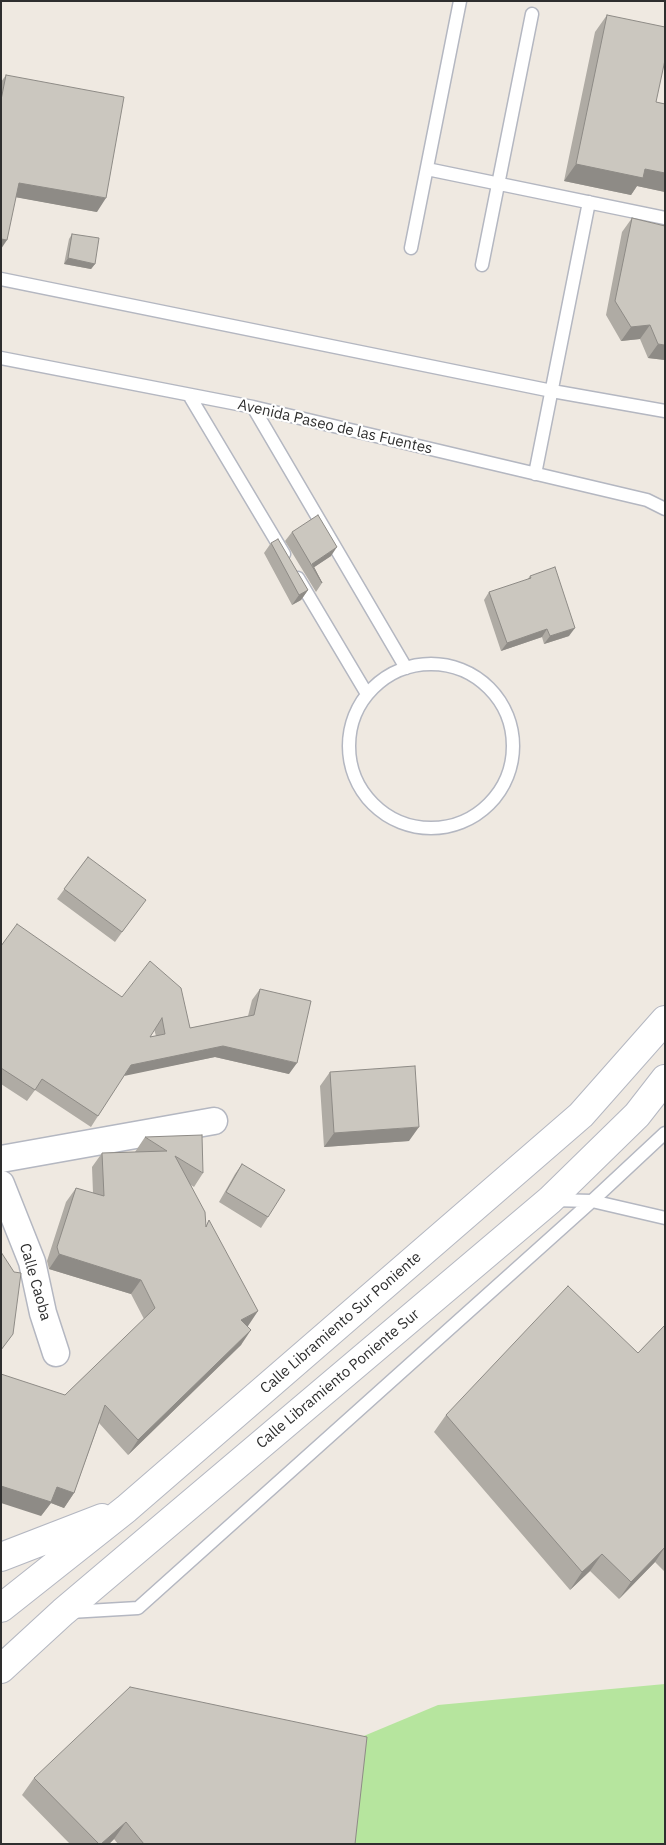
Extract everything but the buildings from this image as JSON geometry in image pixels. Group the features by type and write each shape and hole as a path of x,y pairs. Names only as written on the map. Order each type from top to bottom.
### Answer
{"main road":[{"name":"Calle Libramiento Sur Poniente","path":"1,1608 126,1509 581,1115 665,1020"},
{"name":"Calle Libramiento Poniente Sur","path":"1,1669 63,1612 550,1200 637,1115 665,1079"},
{"path":"1,1557 126,1509"}],"street":[{"path":"1,1159 214,1121"},
{"name":"Calle Caoba","path":"1,1184 32,1262 43,1313 56,1354"}],"lane":[{"path":"412,248 460,1"},
{"path":"482,265 532,14"},
{"path":"427,169 665,218"},
{"path":"535,474 589,202"},
{"path":"1,279 552,391 665,411"},
{"name":"Avenida Paseo de las Fuentes","path":"1,358 253,407 647,500 665,508"},
{"path":"190,395 367,694"},
{"path":"253,407 406,668"},
{"path":"423,664 452,666 478,678 504,708 513,735 510,768 498,795 479,814 454,826 424,829 397,822 382,814 363,793 351,767 349,747 353,719 367,694 380,681 406,668 423,664"},
{"path":"63,1612 138,1608 592,1201 665,1133"},
{"path":"550,1200 592,1201 665,1218"}],"green space":[{"path":"665,1684 665,1844 217,1844 220,1796 438,1705"}]}
